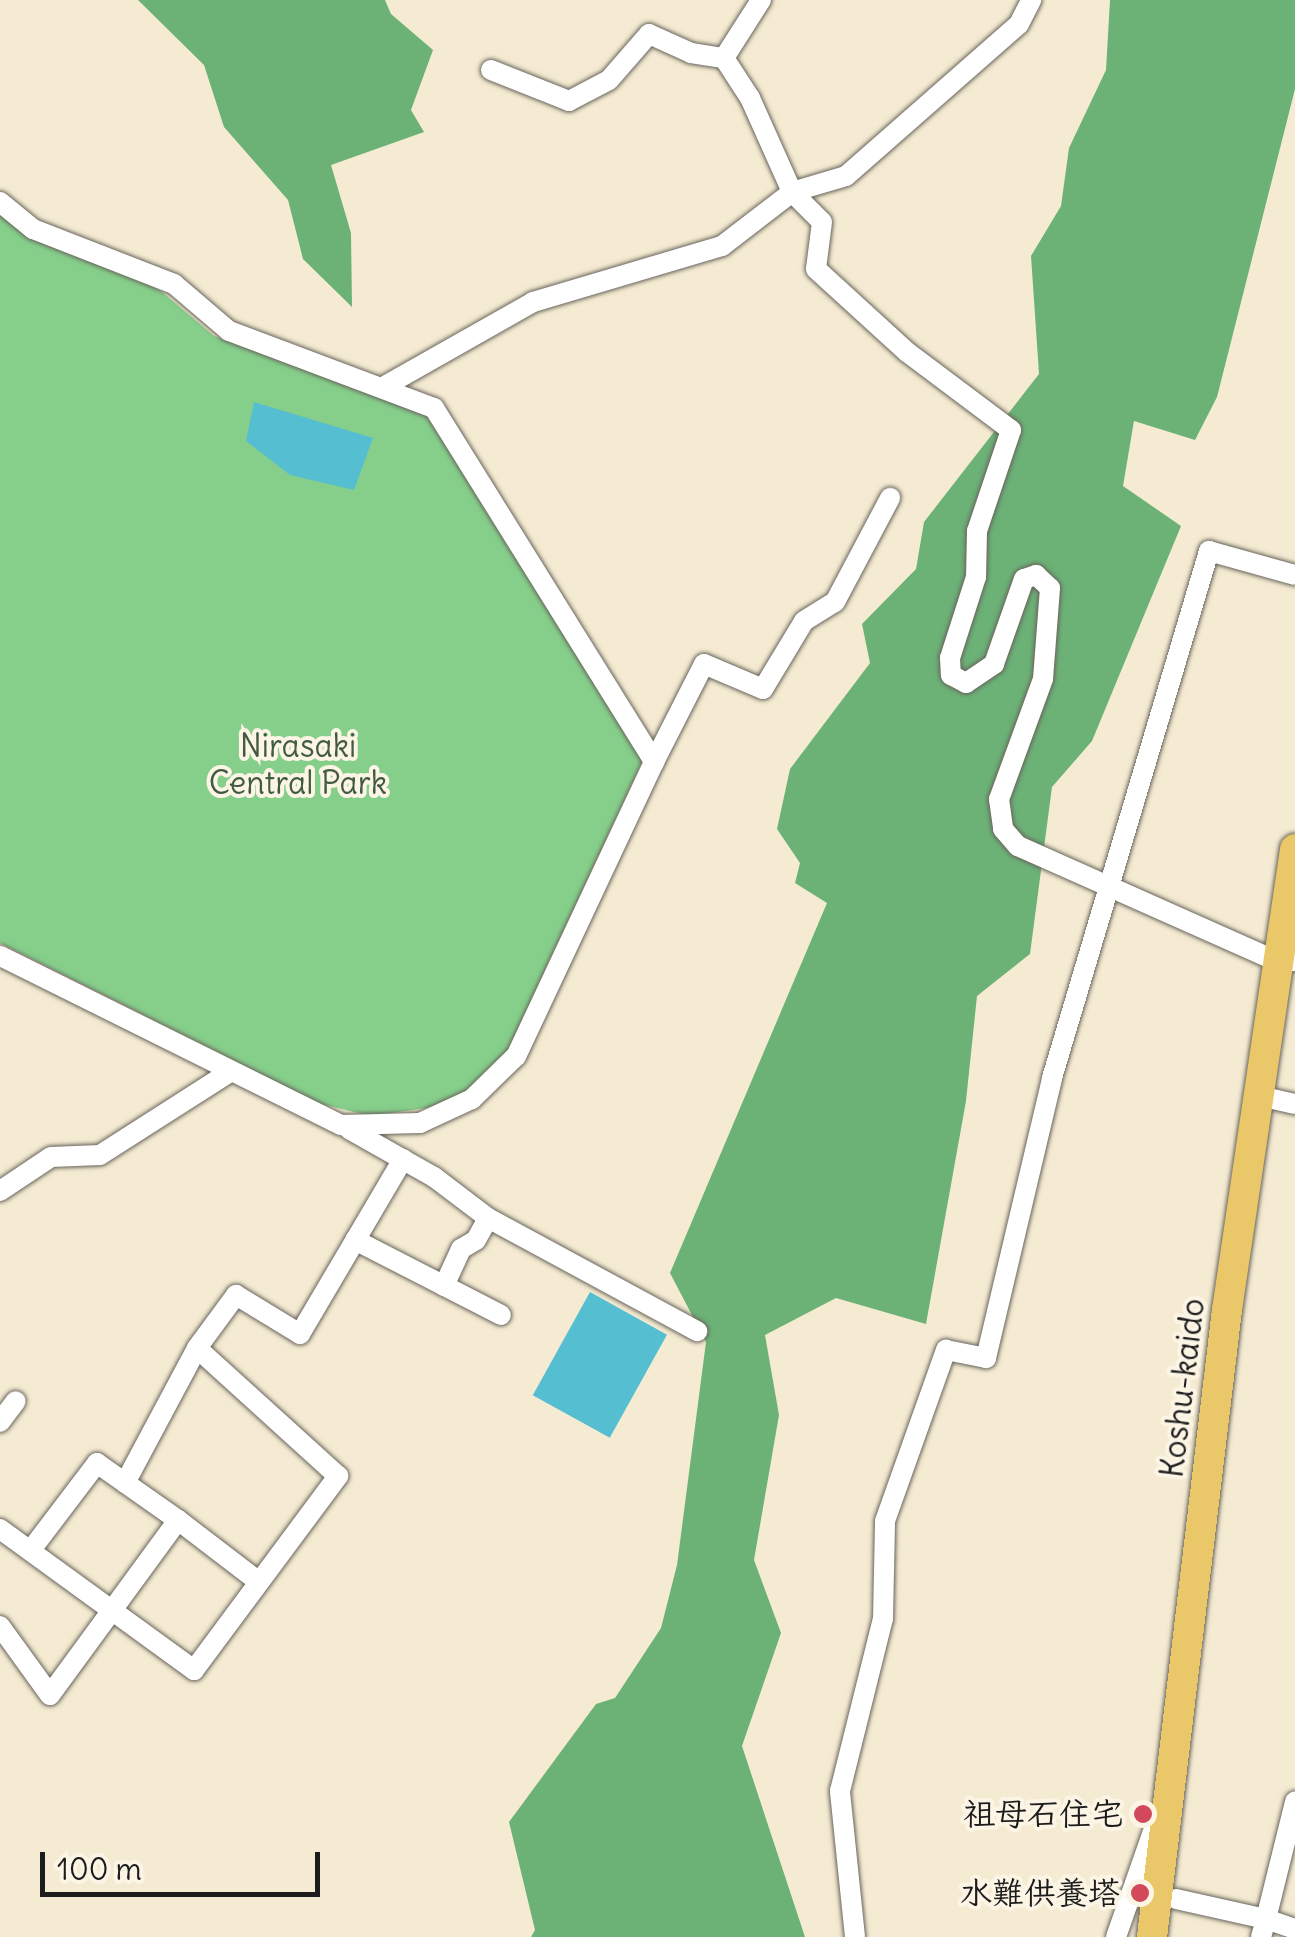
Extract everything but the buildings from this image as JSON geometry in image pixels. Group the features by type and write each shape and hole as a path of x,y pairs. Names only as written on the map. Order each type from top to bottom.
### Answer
{"highway":[{"name":"Koshu-kaido","path":"1152,1937 1256,1096 1286,962 1295,850"}],"street":[{"path":"724,58 761,0"},
{"path":"384,387 533,302 722,246 792,192 861,167 1020,24 1031,0"},
{"path":"491,70 569,101 609,80 648,34 691,54 724,58"},
{"path":"724,58 750,98 792,192 822,222 816,270 907,352 1007,421 1011,430 977,531 976,577 951,675 966,683 994,664 1024,579 1036,574 1050,588 1043,680 999,799 1003,829 1018,846 1286,962"},
{"path":"0,202 33,229 174,284 228,331 434,408 654,762"},
{"path":"341,1125 382,1128 446,1114 472,1100 516,1056 704,664 764,689 804,622 834,602 890,498"},
{"path":"855,1937 840,1790 883,1619 885,1521 946,1350 986,1358 1052,1078 1209,551 1295,574"},
{"path":"639,733 666,739"},
{"path":"0,956 228,1073 341,1125 402,1159 488,1218 697,1331"},
{"path":"0,1191 50,1157 100,1155 228,1073"},
{"path":"1256,1096 1295,1104"},
{"path":"126,1483 197,1348 236,1295 300,1334 402,1159"},
{"path":"444,1286 461,1248 476,1240 488,1218"},
{"path":"355,1240 500,1315"},
{"path":"0,1529 194,1670 338,1476 197,1348"},
{"path":"0,1422 16,1401"},
{"path":"31,1550 98,1463 259,1582"},
{"path":"0,1626 50,1695 178,1520"},
{"path":"1264,1928 1295,1802"},
{"path":"1116,1937 1157,1820 1168,1812"},
{"path":"1176,1898 1264,1928 1295,1929"}],"green space":[{"path":"138,0 385,0 391,14 433,50 411,110 424,132 331,165 351,233 352,307 303,259 288,200 224,127 204,65"},
{"path":"1110,0 1295,0 1295,89 1217,397 1195,440 1134,421 1123,486 1181,526 1092,741 1052,787 1030,954 977,996 966,1101 926,1324 836,1298 765,1335 779,1415 754,1560 781,1633 742,1746 805,1937 531,1937 535,1930 509,1822 596,1704 615,1698 661,1628 677,1565 706,1342 670,1273 827,903 795,883 800,863 777,829 790,769 870,663 862,624 916,569 924,522 1039,374 1031,256 1061,206 1069,148 1106,70"},
{"name":"Nirasaki Central Park","path":"0,214 36,241 103,259 162,292 214,336 427,415 643,760 508,1050 469,1090 440,1106 371,1116 321,1104 0,943"}],"water":[{"path":"254,402 373,438 354,490 290,475 246,441"},
{"path":"590,1292 667,1335 610,1438 533,1395"}],"place":[{"name":"祖母石住宅","path":"1143,1814"},
{"name":"水難供養塔","path":"1140,1893"}]}
